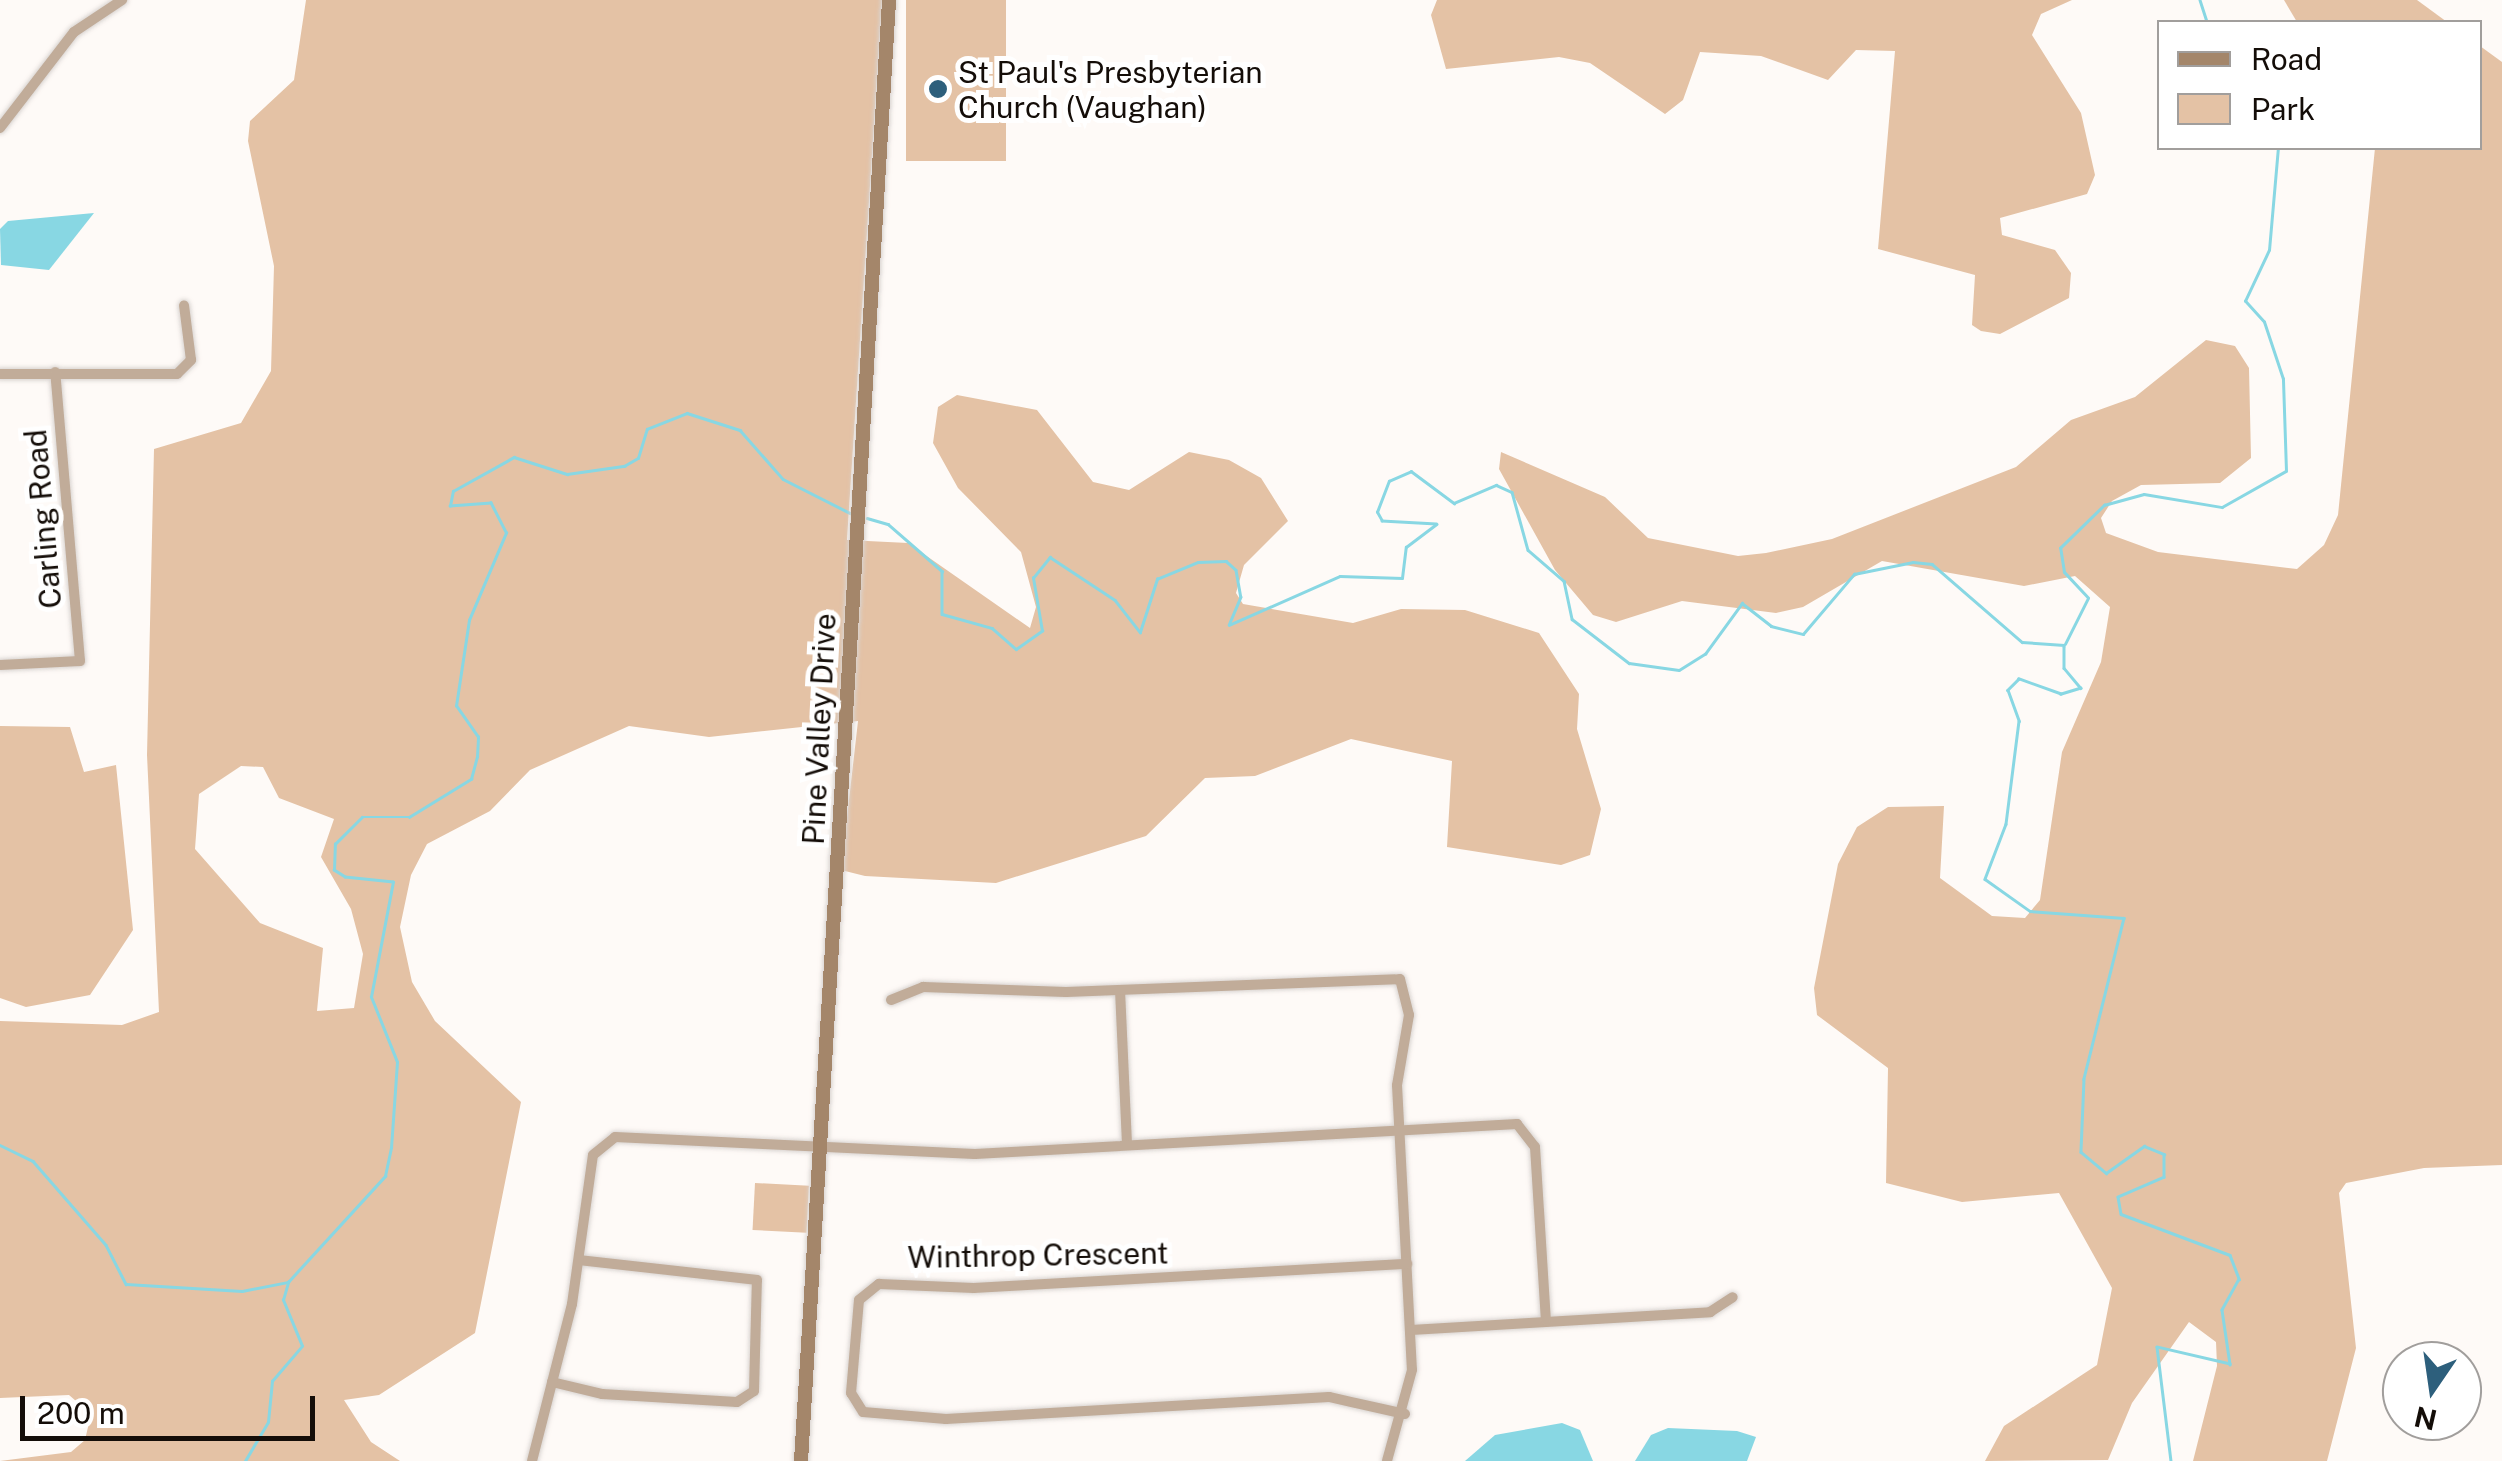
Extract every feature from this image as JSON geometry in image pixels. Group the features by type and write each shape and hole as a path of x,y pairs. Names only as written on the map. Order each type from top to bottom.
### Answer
{"street":[{"path":"0,128 74,32 122,0"},
{"name":"Pine Valley Drive","path":"801,1461 890,0"},
{"path":"0,374 182,373 191,356 184,305"},
{"name":"Carling Road","path":"0,665 80,660 55,372"},
{"path":"892,1000 923,986 1120,990 1394,974 1405,985 1409,1014 1399,1130 1411,1330 1405,1414 1386,1461"},
{"path":"1120,990 1128,1145"},
{"path":"532,1461 579,1260 592,1155 604,1138 975,1154 1518,1124 1533,1137 1546,1321"},
{"path":"552,1382 602,1394 737,1402 754,1391 757,1280 579,1260"},
{"name":"Winthrop Crescent","path":"1405,1414 1328,1397 946,1418 863,1412 851,1393 858,1300 879,1284 974,1288 1407,1264"},
{"path":"1411,1330 1710,1312 1732,1297"}],"green space":[{"path":"306,0 882,0 847,540 908,543 1030,628 1036,607 1021,552 958,488 933,443 938,407 957,395 1037,410 1093,482 1129,490 1189,452 1229,460 1261,478 1288,521 1244,565 1236,593 1243,604 1353,623 1401,609 1465,610 1539,633 1579,694 1577,729 1601,809 1590,855 1561,865 1447,847 1452,761 1351,739 1255,776 1205,778 1146,836 996,883 865,876 841,870 858,721 709,737 629,726 530,770 490,811 427,844 411,875 400,927 412,982 435,1021 521,1102 475,1333 379,1395 344,1400 371,1442 400,1461 0,1461 71,1452 85,1440 91,1414 69,1395 0,1398 0,1021 122,1025 159,1012 147,755 154,449 241,423 271,371 274,266 248,141 250,121 294,80","holes":["241,766 263,767 279,798 334,819 321,857 351,909 363,954 354,1008 317,1011 323,948 260,923 195,849 199,794"]},
{"path":"906,0 1006,0 1006,161 906,161"},
{"path":"1437,0 2072,0 2041,14 2032,35 2081,113 2095,175 2087,194 2000,218 2002,235 2055,250 2071,273 2069,298 2000,334 1981,331 1972,325 1975,275 1878,249 1895,51 1856,50 1828,80 1761,56 1700,52 1683,100 1665,114 1590,63 1559,57 1446,69 1431,15"},
{"path":"2284,0 2417,0 2444,20 2296,20"},
{"path":"2482,47 2502,62 2502,1165 2424,1168 2346,1183 2339,1193 2356,1348 2327,1461 2193,1461 2217,1366 2216,1342 2189,1322 2132,1403 2108,1460 1985,1461 2004,1426 2097,1365 2112,1288 2059,1193 1962,1202 1886,1183 1888,1068 1817,1015 1814,988 1838,864 1857,827 1888,807 1944,806 1940,878 1992,916 2025,918 2040,900 2062,752 2101,662 2110,607 2075,576 2024,586 1882,561 1803,607 1776,613 1682,601 1616,622 1593,615 1555,570 1499,469 1501,452 1605,497 1648,538 1738,556 1766,553 1832,539 2016,467 2071,420 2135,397 2206,340 2235,346 2249,368 2251,458 2220,483 2141,485 2112,501 2101,518 2106,533 2158,552 2297,569 2324,545 2338,515 2375,150 2482,150"},
{"path":"0,726 70,727 84,772 116,765 133,930 90,995 26,1007 0,998"},
{"path":"755,1183 809,1186 806,1233 753,1230"}],"water":[{"path":"94,213 49,270 1,265 0,229 8,221"},
{"path":"1562,1423 1580,1430 1593,1461 1465,1461 1495,1435"},
{"path":"1668,1428 1737,1431 1756,1437 1747,1461 1635,1461 1651,1435"}],"waterway":[{"path":"2200,0 2206,20"},
{"path":"2065,644 2088,598 2064,572 2060,548 2104,505 2144,494 2222,507 2286,471 2283,379 2264,322 2245,301 2269,250 2278,150"},
{"path":"245,1461 268,1422 272,1381 302,1346 283,1300 288,1282 385,1176 391,1148 397,1062 371,997 393,882 345,877 334,870 335,844 362,817 409,817 471,779 477,757 478,737 456,706 469,620 506,533 491,503 450,506 453,491 514,457 567,474 624,466 638,458 647,429 687,413 740,430 783,479 850,513"},
{"path":"867,518 888,524 942,571 942,614 992,628 1016,649 1042,631 1033,578 1050,557 1115,600 1140,632 1157,579 1198,562 1226,561 1236,570 1241,597 1229,625 1340,576 1402,578 1406,547 1436,524 1382,521 1377,512 1389,481 1411,471 1454,503 1496,485 1512,492 1528,550 1564,581 1572,619 1629,663 1679,670 1705,654 1742,603 1771,626 1803,634 1854,574 1913,562 1932,564 2022,642 2064,645"},
{"path":"2064,647 2064,668 2081,688 2061,694 2019,679 2008,690 2019,721 2006,824 1985,879 2030,911 2124,918 2084,1079 2081,1152 2106,1173 2144,1146 2164,1154 2164,1177 2118,1197 2121,1214 2230,1255 2239,1279 2222,1310 2230,1364 2157,1347 2171,1461"},
{"path":"0,1145 33,1161 106,1245 126,1284 242,1291 288,1282"}],"place":[{"name":"St Paul's Presbyterian Church (Vaughan)","path":"938,89"}]}
